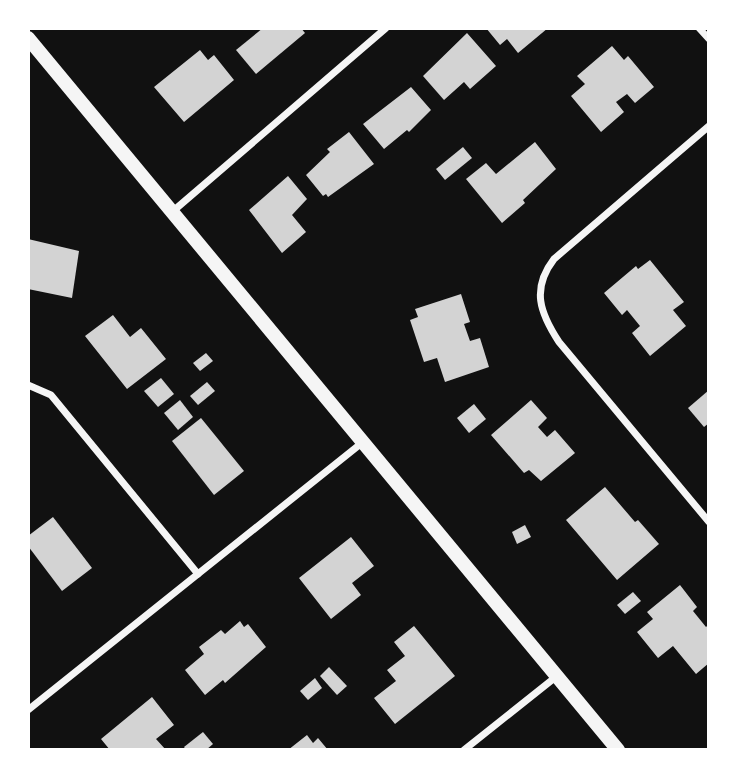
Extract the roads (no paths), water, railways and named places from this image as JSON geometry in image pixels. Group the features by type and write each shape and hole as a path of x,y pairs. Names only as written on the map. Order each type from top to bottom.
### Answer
{"main road":[{"path":"28,37 618,750"}],"street":[{"path":"172,212 386,28"},
{"path":"699,28 709,39"},
{"path":"709,126 554,259 544,272 539,299 541,312 559,342 709,522"},
{"path":"28,385 51,395 198,574"},
{"path":"28,710 363,442"},
{"path":"464,750 557,676"}]}
